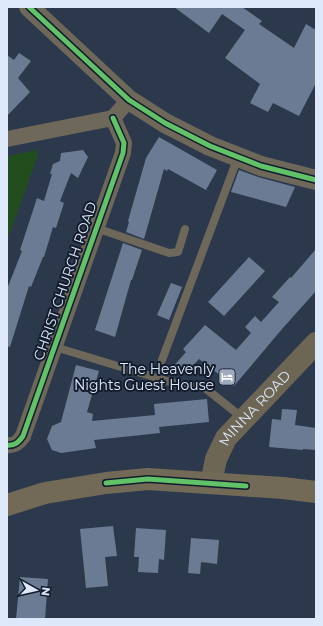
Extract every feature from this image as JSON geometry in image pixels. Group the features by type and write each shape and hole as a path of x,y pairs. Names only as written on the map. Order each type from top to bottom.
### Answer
{"main road":[{"name":"MINNA ROAD","path":"211,483 216,459 226,438 316,343"},
{"path":"7,505 45,493 106,483 148,479 282,488 316,492"}],"street":[{"path":"29,7 129,100 165,124 210,146 261,166 316,180"},
{"path":"7,139 113,118 129,100"},
{"name":"CHRIST CHURCH ROAD","path":"9,446 18,443 23,436 123,153 124,143 113,118"}],"lane":[{"path":"162,360 238,157"},
{"path":"96,228 169,253 178,252 185,229"},
{"path":"55,347 177,384 205,388 244,419"}],"green space":[{"path":"37,150 37,158 7,241 7,157"}],"building":[{"path":"174,7 242,7 262,21 259,24 294,48 306,24 316,30 316,83 299,116 273,103 268,112 250,103 260,84 225,58 245,30 222,14 209,33"},
{"path":"19,53 31,61 18,78 30,92 7,116 7,55 14,60"},
{"path":"159,137 217,170 206,190 168,169 167,171 164,169 144,239 126,232 146,158"},
{"path":"83,150 88,157 78,178 71,173 60,201 64,203 56,228 53,227 44,257 31,287 29,286 10,347 7,346 7,289 22,251 20,250 37,198 44,201 52,174 50,174 53,164 60,161 61,153"},
{"path":"239,170 295,187 286,207 231,192"},
{"path":"123,243 142,250 131,280 115,337 95,330"},
{"path":"316,249 316,291 234,386 199,359 187,372 171,369 186,352 183,349 205,325 236,350 251,333 245,327 255,316 261,322 279,302 272,297"},
{"path":"249,257 265,271 224,316 208,302"},
{"path":"171,283 182,287 169,320 157,315"},
{"path":"76,365 99,371 87,412 93,414 92,421 155,415 154,404 207,399 209,422 159,427 160,433 94,440 96,448 61,453 52,450 47,439 52,426 61,422"},
{"path":"282,409 297,410 295,425 316,428 316,450 269,447 272,419 281,420"},
{"path":"113,526 117,556 105,557 108,586 86,588 80,529"},
{"path":"136,528 166,530 164,560 159,559 158,573 138,572 139,557 134,557"},
{"path":"191,538 219,540 217,564 201,562 200,574 188,573"},
{"path":"20,577 48,579 45,619 16,619"}],"cycle path":[{"path":"29,7 129,100 165,123 210,146 261,166 316,180"},
{"path":"7,445 16,443 23,436 123,153 124,143 113,118"},
{"path":"106,483 148,479 246,486"}],"place":[{"name":"The Heavenly Nights Guest House","path":"227,377"}]}
